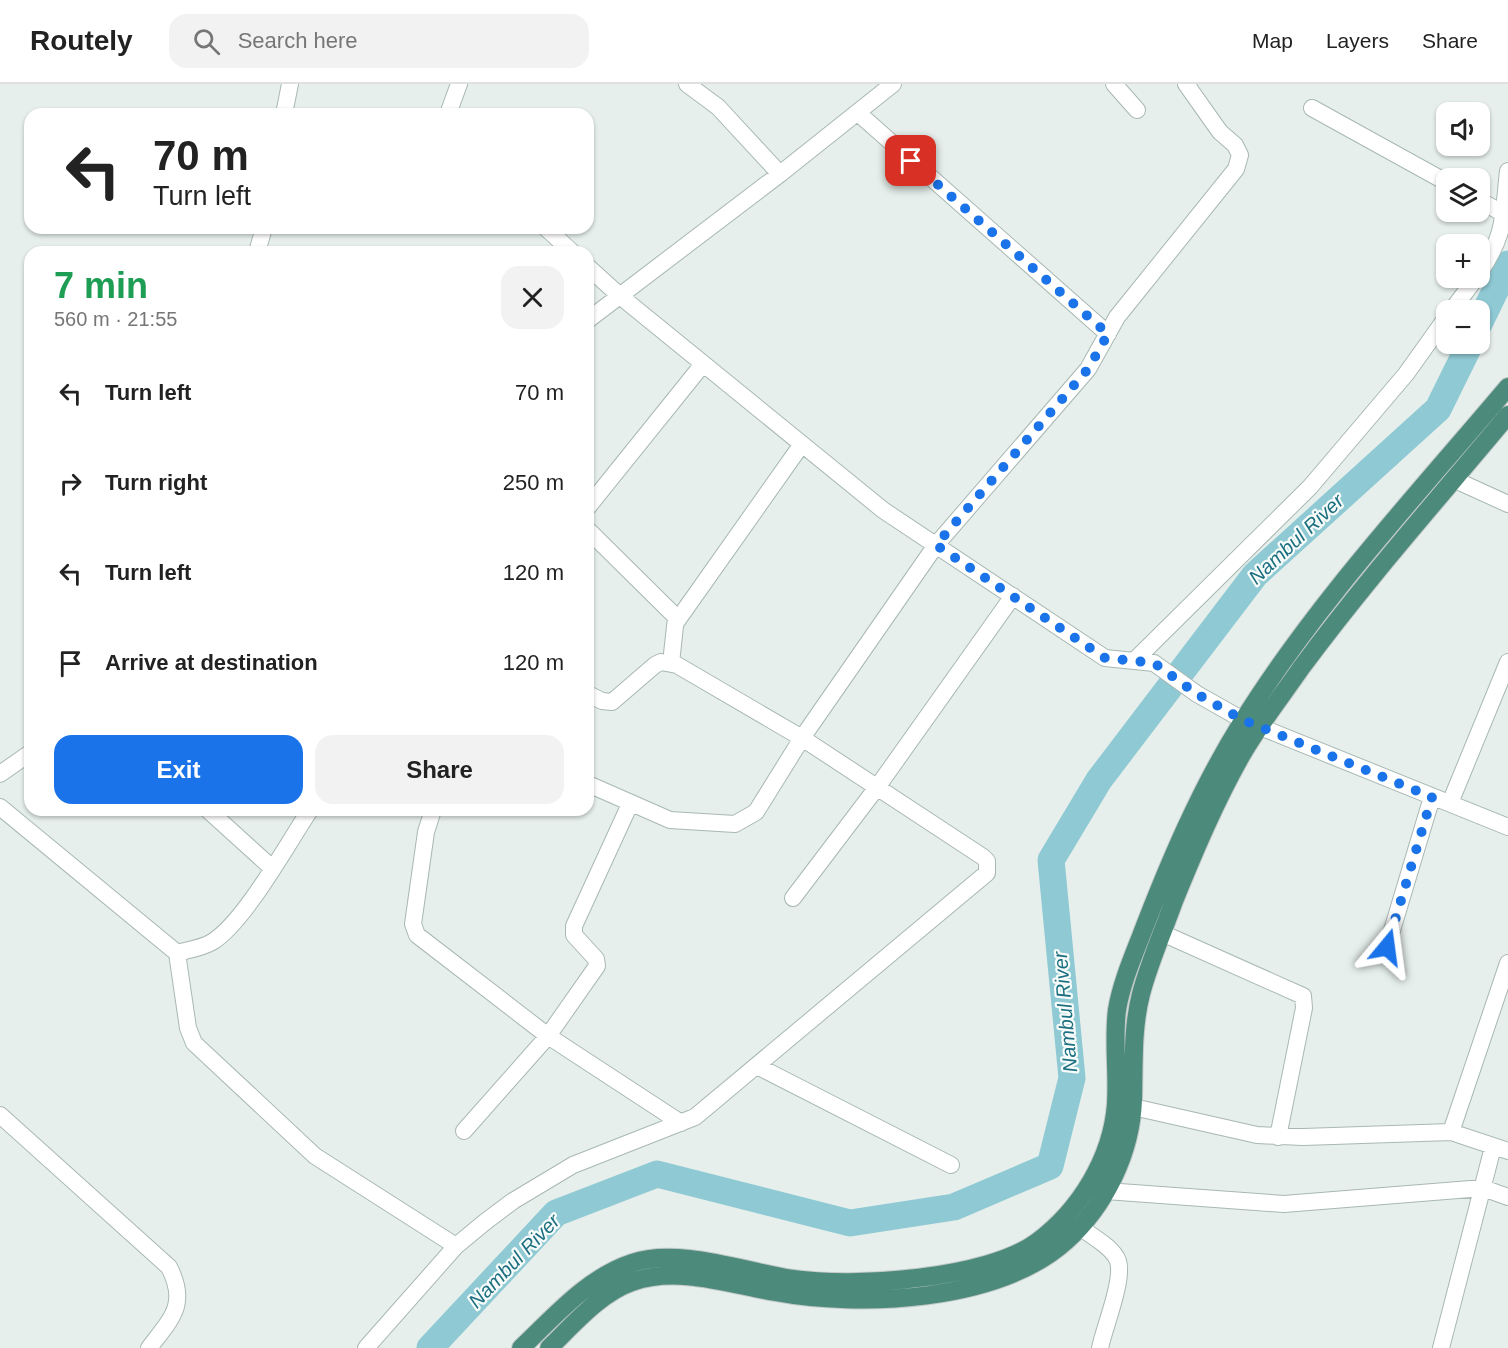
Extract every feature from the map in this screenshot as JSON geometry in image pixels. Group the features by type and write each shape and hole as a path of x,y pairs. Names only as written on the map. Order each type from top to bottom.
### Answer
{"highway":[{"path":"521,1348 577,1295 613,1271 634,1262 655,1258 689,1260 797,1280 873,1282 977,1266 1011,1256 1035,1244 1061,1221 1095,1175 1124,1105 1114,1045 1117,1008 1125,981 1186,828 1243,720 1353,571 1508,387"},
{"path":"549,1348 580,1317 612,1292 631,1282 656,1277 689,1276 824,1300 892,1299 978,1284 1018,1272 1065,1242 1080,1227 1107,1191 1120,1161 1124,1105 1141,993 1186,872 1229,778 1261,726 1342,612 1409,529 1508,415"}],"street":[{"path":"285,108 290,84"},
{"path":"450,108 459,84"},
{"path":"687,84 718,106 780,174"},
{"path":"594,316 780,174 892,84"},
{"path":"1114,84 1137,110"},
{"path":"594,787 670,820 735,824 756,812 802,738 936,545 1088,369 1117,317 1239,163 1240,155 1235,145 1220,132 1186,84"},
{"path":"1312,108 1436,176"},
{"path":"858,113 1108,334"},
{"path":"1490,258 1502,234 1508,171"},
{"path":"1490,206 1504,214"},
{"path":"552,234 566,246"},
{"path":"594,272 883,510 1105,658 1154,663 1197,694 1243,720 1508,827"},
{"path":"1135,660 1310,487 1385,400 1436,331"},
{"path":"594,500 703,364"},
{"path":"671,663 677,621 802,444"},
{"path":"1453,479 1508,504"},
{"path":"594,536 674,615 677,621"},
{"path":"793,898 878,786 1013,596"},
{"path":"1450,803 1508,662"},
{"path":"366,1348 456,1246 513,1202 599,1153 695,1117 759,1067 987,873 987,861 983,857 878,786 802,738 671,663 655,665 612,702 605,702 594,697"},
{"path":"0,774 24,757"},
{"path":"1387,947 1432,797"},
{"path":"464,1131 548,1036 597,966 596,959 574,935 574,926 630,804"},
{"path":"0,807 177,953 188,1028 194,1043 315,1156 456,1246"},
{"path":"215,816 272,868"},
{"path":"177,953 206,946 219,937 252,899 306,816"},
{"path":"431,816 426,832 414,931 548,1036 681,1123"},
{"path":"1162,933 1303,996 1304,1008 1278,1137"},
{"path":"1451,1132 1508,963"},
{"path":"759,1067 951,1165"},
{"path":"1124,1105 1257,1135 1278,1137 1451,1132 1501,1149 1483,1188 1441,1348"},
{"path":"0,1115 170,1267 179,1285 178,1305 149,1348"},
{"path":"1107,1191 1277,1204 1483,1188 1508,1197"},
{"path":"1080,1227 1110,1251 1118,1261 1119,1274 1100,1348"}],"waterway":[{"name":"Nambul River","path":"1490,301 1508,264"},
{"name":"Nambul River","path":"430,1348 556,1213 657,1174 850,1223 954,1207 1050,1166 1072,1078 1051,860 1099,780 1255,575 1438,409 1465,354"}],"route":[{"path":"911,161 1108,334 1101,350 1088,369 936,545 1105,658 1154,663 1197,694 1243,720 1432,797 1387,947"}]}
